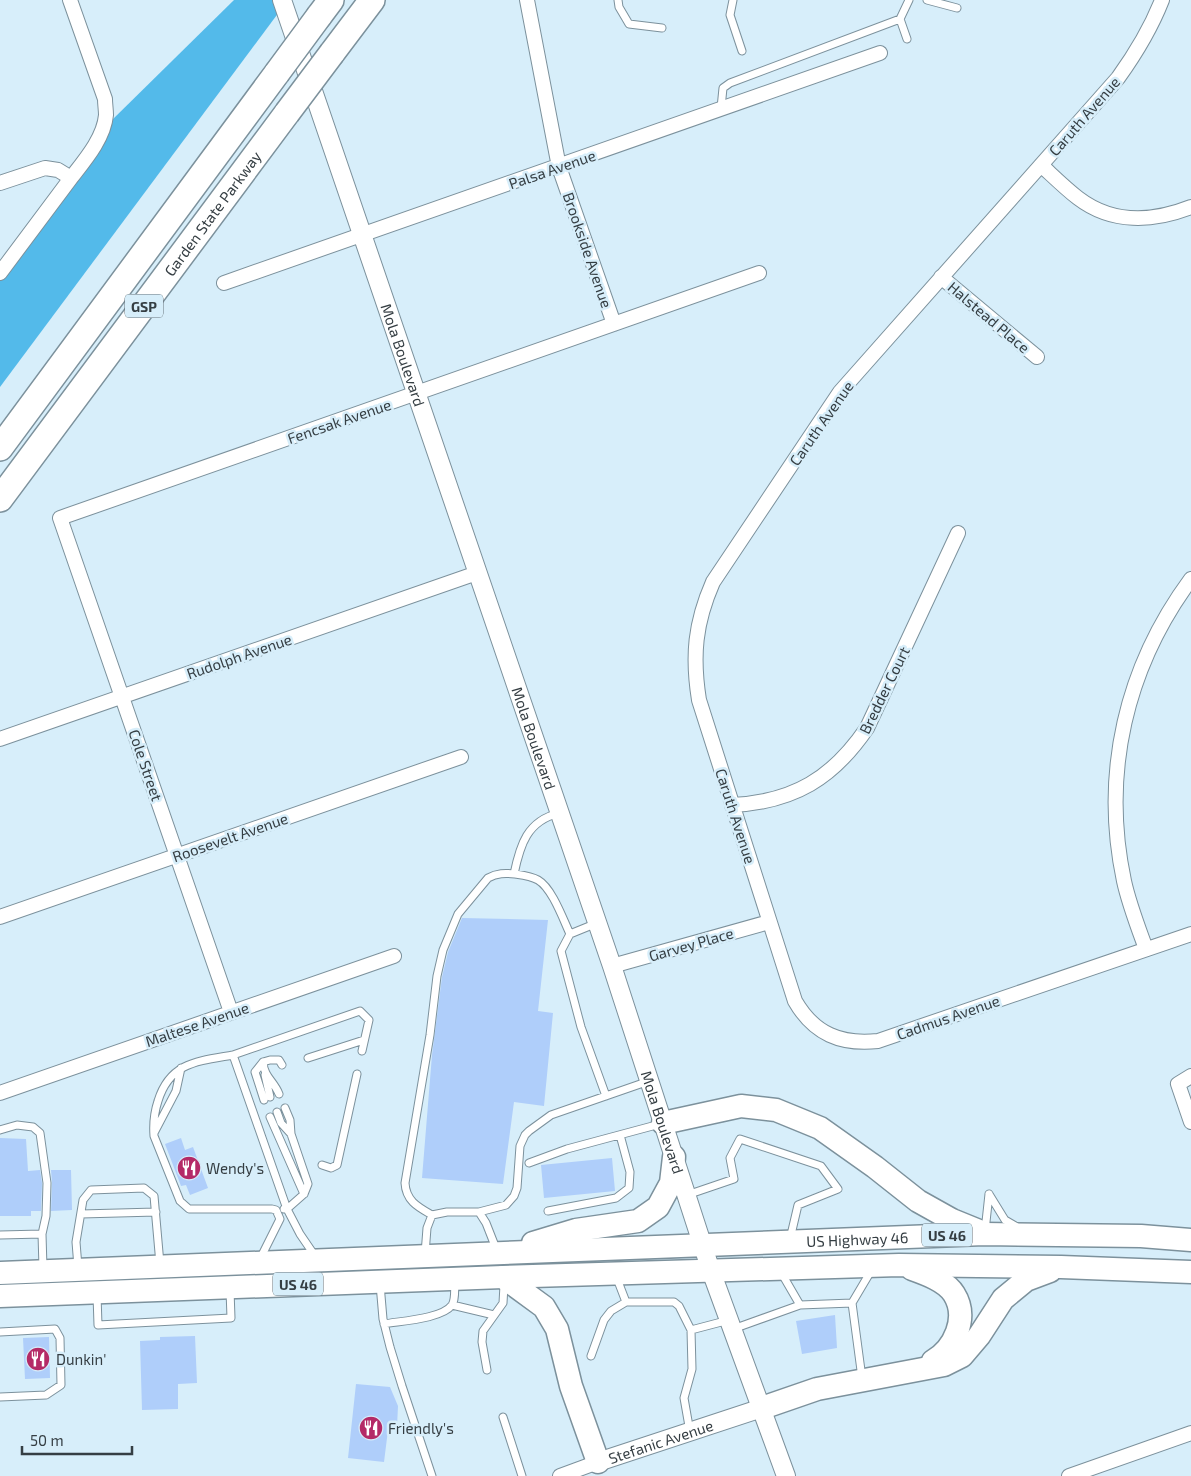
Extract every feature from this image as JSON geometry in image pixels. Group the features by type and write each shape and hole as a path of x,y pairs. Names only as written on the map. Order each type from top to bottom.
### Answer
{"highway":[{"name":"Garden State Parkway","path":"0,499 372,0"},
{"name":"Garden State Parkway","path":"0,448 325,8"},
{"path":"663,1123 741,1106 776,1110 820,1128 875,1167 918,1201 952,1220 984,1234"},
{"path":"498,1253 576,1230 638,1221 658,1207 671,1182 674,1157"},
{"name":"US Highway 46","path":"703,1246 984,1234 1141,1236 1191,1240"},
{"name":"US 46","path":"0,1273 703,1246"},
{"path":"899,1265 927,1274 944,1284 954,1294 959,1306 957,1333 953,1343 940,1357 913,1371"},
{"name":"US Highway 46","path":"711,1271 899,1265 1061,1267 1191,1272"},
{"path":"762,1408 817,1389 944,1366 962,1356 979,1336 1003,1299 1026,1280 1061,1267"},
{"name":"US 46","path":"0,1296 455,1278 711,1271"},
{"path":"503,1277 544,1307 558,1329 571,1386 598,1462"}],"street":[{"path":"0,273 93,148 102,130 106,116 104,99 70,0"},
{"name":"Mola Boulevard","path":"282,0 612,966 711,1271 786,1476"},
{"name":"Brookside Avenue","path":"528,0 559,167 614,324"},
{"name":"Caruth Avenue","path":"769,922 699,700 695,677 694,653 704,603 713,582 840,392 1118,78 1138,51 1162,0"},
{"name":"Palsa Avenue","path":"224,283 880,53"},
{"path":"1041,165 1078,198 1096,209 1117,216 1137,219 1156,218 1174,214 1191,207"},
{"path":"0,183 45,168 58,170 71,178"},
{"name":"Fencsak Avenue","path":"60,518 759,273"},
{"name":"Halstead Place","path":"941,277 1037,357"},
{"name":"Cole Street","path":"60,518 231,1012"},
{"name":"Bredder Court","path":"732,805 774,800 794,792 816,781 835,767 854,748 867,728 958,533"},
{"name":"Rudolph Avenue","path":"0,739 478,573"},
{"path":"1146,949 1132,912 1122,872 1115,811 1116,773 1121,735 1130,697 1143,661 1160,626 1176,599 1191,579"},
{"name":"Roosevelt Avenue","path":"0,918 461,757"},
{"name":"Cadmus Avenue","path":"769,922 799,1009 811,1023 824,1032 839,1039 860,1042 878,1041 1191,934"},
{"name":"Garvey Place","path":"612,966 769,922"},
{"name":"Maltese Avenue","path":"0,1093 394,956"},
{"path":"1191,1076 1178,1084 1191,1122"},
{"name":"Stefanic Avenue","path":"560,1476 762,1408"},
{"path":"1069,1476 1191,1433"}],"lane":[{"path":"618,0 619,8 629,24 662,28"},
{"path":"733,0 730,15 742,51"},
{"path":"720,109 723,88 730,83 900,19 909,0"},
{"path":"927,0 957,8"},
{"path":"900,19 907,39"},
{"path":"514,874 518,853 529,832 541,820 560,813"},
{"path":"570,934 544,885 528,876 497,874 488,878 458,914 439,965 430,1035 405,1183 410,1201 432,1215 446,1212 479,1212 499,1208 511,1201 516,1188 520,1146 529,1131 551,1115 649,1081"},
{"path":"597,923 570,934 561,951 581,1027 606,1096"},
{"path":"285,1108 290,1120 291,1134 308,1184 304,1194 287,1209 276,1210 189,1208 180,1201 153,1126 155,1111 169,1077 195,1061 233,1055 360,1011 369,1020 362,1051"},
{"path":"308,1058 364,1040"},
{"path":"233,1055 287,1209 300,1234 318,1261"},
{"path":"263,1062 267,1098 254,1072 263,1062 270,1060 279,1060 282,1065"},
{"path":"154,1133 176,1091 181,1068"},
{"path":"322,1165 331,1168 337,1165 357,1074"},
{"path":"265,1075 276,1086 279,1094"},
{"path":"277,1112 281,1124 291,1134"},
{"path":"270,1117 304,1194"},
{"path":"529,1163 567,1149 663,1123"},
{"path":"0,1130 17,1125 33,1127 40,1133 47,1183 46,1216 42,1234 43,1271"},
{"path":"548,1211 616,1198 630,1188 630,1172 620,1135"},
{"path":"687,1195 734,1179 730,1158 740,1139 822,1166 838,1189 798,1205 789,1241"},
{"path":"78,1270 76,1242 83,1200 91,1190 144,1188 154,1196 160,1267"},
{"path":"984,1234 989,1194 1005,1220 1031,1234"},
{"path":"258,1263 280,1219 276,1210"},
{"path":"81,1214 156,1212"},
{"path":"479,1212 486,1223 498,1253"},
{"path":"424,1257 427,1228 432,1215"},
{"path":"0,1235 42,1234"},
{"path":"862,1381 852,1303 874,1266"},
{"path":"779,1269 800,1305"},
{"path":"616,1274 626,1302"},
{"path":"487,1370 482,1342 483,1331 503,1303 503,1277"},
{"path":"384,1324 435,1316 447,1310 454,1300 455,1278"},
{"path":"380,1281 384,1324 402,1386 432,1476"},
{"path":"97,1292 98,1325 231,1318 230,1287"},
{"path":"591,1356 601,1324 607,1315 626,1302 674,1302 679,1306 690,1330 692,1369 684,1398 690,1432"},
{"path":"690,1330 731,1324 800,1305 852,1303"},
{"path":"452,1305 494,1315"},
{"path":"0,1332 54,1329 60,1338 61,1385 46,1395 0,1397"},
{"path":"503,1417 522,1476"}],"shaded area":[{"path":"234,0 288,0 0,387 0,271 111,121"}],"building":[{"path":"462,918 548,920 538,1011 553,1013 544,1106 514,1102 503,1184 422,1178 432,1055 442,977 448,952"},
{"path":"0,1138 26,1139 28,1171 40,1170 42,1183 41,1211 31,1211 31,1216 0,1216"},
{"path":"181,1138 185,1150 193,1147 208,1188 190,1195 186,1185 181,1186 165,1144"},
{"path":"612,1158 615,1191 544,1198 541,1165"},
{"path":"51,1170 71,1170 72,1210 51,1211"},
{"path":"835,1315 837,1348 802,1354 796,1321"},
{"path":"195,1336 197,1383 178,1384 178,1409 142,1410 140,1341 160,1340 160,1337"},
{"path":"49,1337 50,1378 25,1379 23,1338"},
{"path":"356,1384 390,1387 398,1406 397,1427 393,1431 388,1430 384,1462 348,1458"}],"place":[{"name":"Wendy's","path":"189,1168"},
{"name":"Dunkin'","path":"38,1359"},
{"name":"Friendly's","path":"371,1428"}]}
